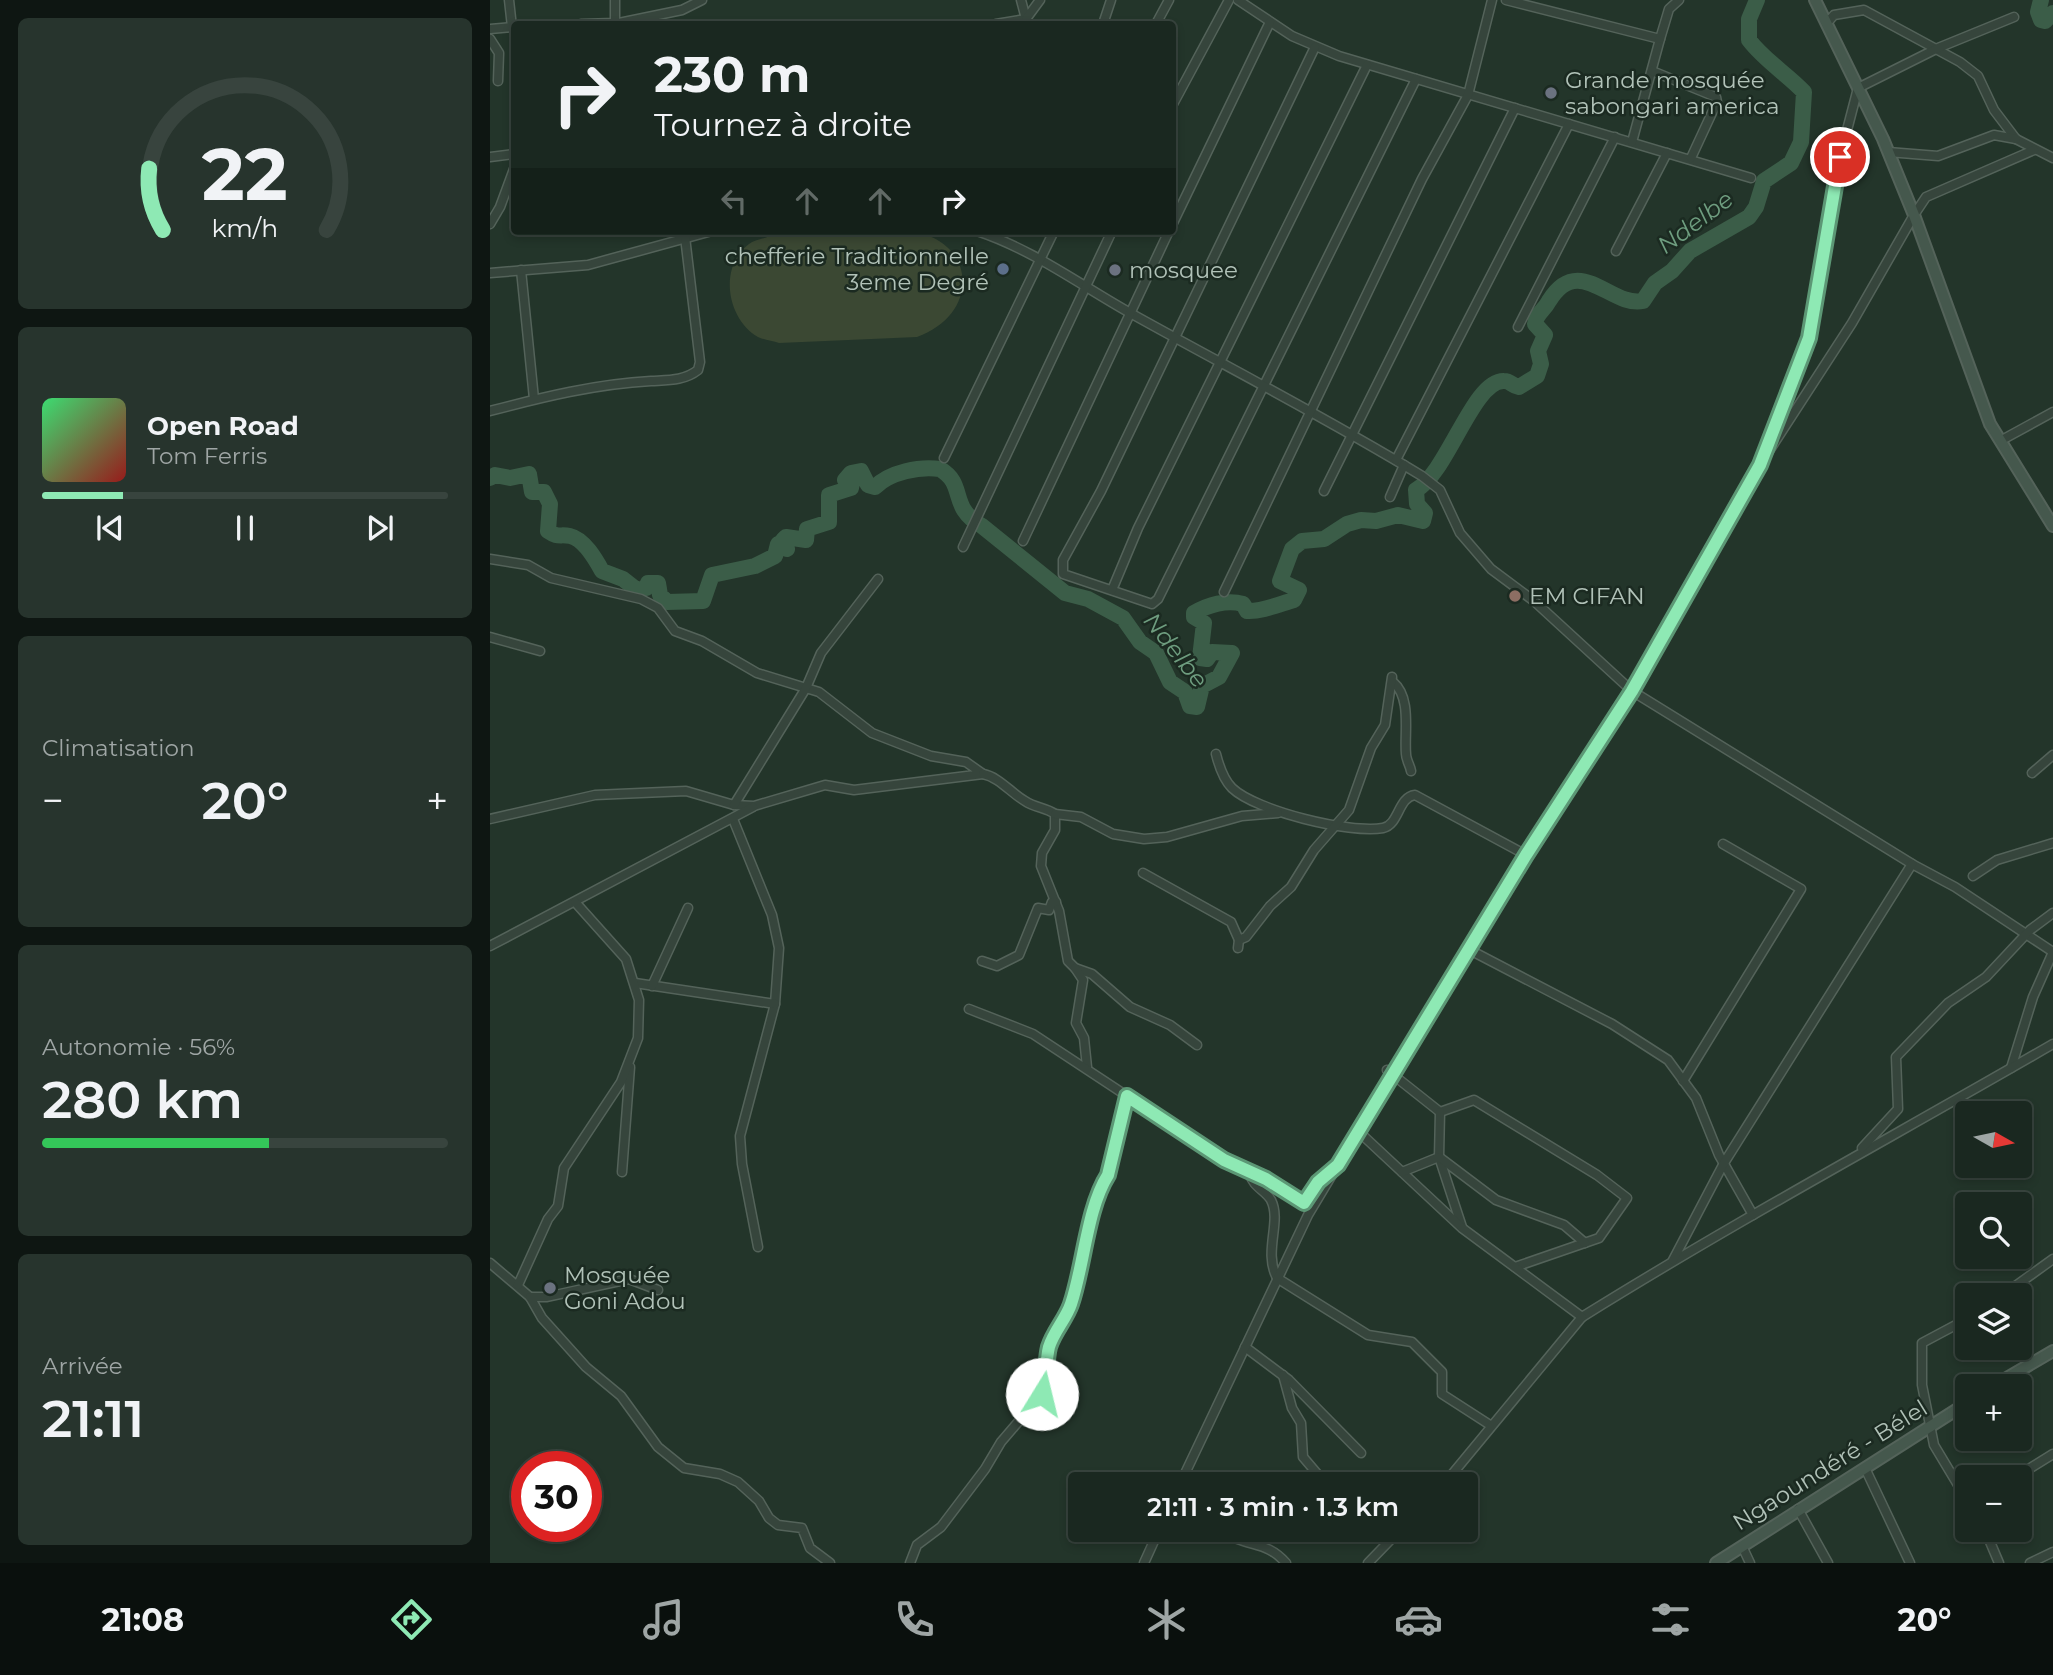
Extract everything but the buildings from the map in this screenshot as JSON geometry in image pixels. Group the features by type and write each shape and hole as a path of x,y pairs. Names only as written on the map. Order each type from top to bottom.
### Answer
{"main road":[{"path":"1815,0 1888,152 1914,215 1990,424 2053,526"},
{"path":"2014,1374 2053,1351"},
{"name":"Ngaoundéré - Bélel","path":"1716,1563 1955,1411"}],"street":[{"path":"509,0 513,21"},
{"path":"615,0 615,21"},
{"path":"629,21 682,10 702,0"},
{"path":"1021,0 1026,21"},
{"path":"1027,21 1040,0"},
{"path":"1103,21 1111,0"},
{"path":"1158,21 1169,0"},
{"path":"1176,99 1229,0"},
{"path":"1238,0 1270,22 1315,47 1367,65 1691,158 1751,178"},
{"path":"1224,592 1422,179 1468,95 1492,0"},
{"path":"1506,0 1660,39"},
{"path":"1632,142 1669,9 1679,0"},
{"path":"1827,23 1834,15 1864,10 1938,48 1978,76 1994,110 2016,139"},
{"path":"1760,465 1809,338 1834,180 1858,88 1938,48 2014,17"},
{"path":"1176,217 1270,22"},
{"path":"490,29 511,27"},
{"path":"490,39 499,53 498,81"},
{"path":"1315,47 1101,491 1063,560 1063,574 1152,604 1158,599 1416,79"},
{"path":"1112,590 1138,528 1367,65"},
{"path":"1652,71 1716,97 1717,102 1691,158"},
{"path":"1324,491 1515,108"},
{"path":"1396,460 1569,124"},
{"path":"1888,152 1938,156 1994,135 2016,139 2053,158"},
{"path":"1518,327 1615,137"},
{"path":"1186,1472 1308,1215 1390,1072 1632,691 1760,465 1853,323 1914,215 1926,197 2034,150"},
{"path":"1616,251 1667,153"},
{"path":"490,157 511,154"},
{"path":"490,223 500,207 511,177"},
{"path":"490,202 500,207"},
{"path":"490,273 588,265 694,235"},
{"path":"987,235 1041,257 1131,313 1422,476 1440,490 1460,533 1491,569 1534,601 1632,691 1912,864 1955,887 2053,952 2033,997 2011,1069"},
{"path":"944,458 1052,235"},
{"path":"963,547 1110,235"},
{"path":"1023,541 1168,235"},
{"path":"490,411 534,399 617,383 680,379 698,370 700,362 685,237"},
{"path":"522,270 534,399"},
{"path":"2000,441 2053,412"},
{"path":"1390,497 1404,465"},
{"path":"490,559 528,565 551,578 641,599 665,615 675,631 702,641 757,673 806,688 833,700 872,733 931,756 966,762 983,774 995,778 1025,802 1046,806 1055,814 1081,817 1113,834 1144,839 1167,836 1242,817 1279,812"},
{"path":"734,805 806,688 821,653 878,579"},
{"path":"490,637 540,651"},
{"path":"1143,873 1231,922 1238,944 1292,887 1314,850 1339,825 1354,799 1371,748 1385,724 1393,679 1403,698 1407,738 1405,751 1412,771"},
{"path":"1216,754 1229,785 1244,798 1279,812 1339,825 1385,827 1406,799 1415,795 1526,855"},
{"path":"2032,774 2053,755"},
{"path":"490,946 754,806 825,785 854,790 983,774"},
{"path":"490,819 595,795 686,791 734,805 754,806"},
{"path":"1055,814 1055,830 1042,853 1041,866 1056,902 1068,961 1076,968 1083,981 1076,1023 1084,1038 1087,1067"},
{"path":"733,819 772,915 779,948 775,1004 740,1136 742,1164 758,1247"},
{"path":"1973,876 1997,860 2053,843"},
{"path":"1683,1081 1801,889 1723,844"},
{"path":"1673,1260 1724,1163 1912,864"},
{"path":"518,1285 548,1219 558,1206 564,1168 621,1082 638,1038 639,1000 626,959 575,902"},
{"path":"982,961 997,966 1019,955 1036,911 1041,907 1049,910 1056,902"},
{"path":"652,986 688,908"},
{"path":"1857,1153 1898,1110 1896,1057 1948,1003 1986,977 2027,933 2053,913"},
{"path":"1468,949 1612,1024 1668,1060 1696,1098 1724,1163 1753,1215"},
{"path":"1076,968 1092,974 1130,1007 1170,1026 1197,1045"},
{"path":"635,984 775,1004"},
{"path":"969,1009 1033,1034 1250,1174 1266,1179 1304,1203 1318,1182 1338,1165"},
{"path":"1455,1472 1470,1456 1490,1425 1582,1317 1673,1260 1857,1153 1937,1112 2053,1044"},
{"path":"622,1172 631,1057"},
{"path":"1390,1072 1440,1112"},
{"path":"910,1563 917,1545 941,1527 985,1469 1001,1442 1042,1394 1048,1375 1050,1346 1072,1300 1086,1238 1102,1185 1108,1175 1127,1096"},
{"path":"1440,1112 1474,1100 1597,1175 1627,1198 1599,1238 1515,1267"},
{"path":"1440,1112 1439,1157 1462,1228"},
{"path":"1358,1131 1462,1228 1582,1317"},
{"path":"1402,1172 1439,1157"},
{"path":"1439,1157 1496,1200 1564,1225 1586,1243"},
{"path":"1250,1174 1252,1183 1270,1200 1274,1219 1272,1258 1278,1278 1368,1335 1412,1342 1442,1372 1442,1394 1490,1425"},
{"path":"2020,1283 2053,1259"},
{"path":"490,1263 530,1297 551,1329 586,1367 621,1396 658,1447 684,1468 720,1474 737,1482 754,1495 767,1511 769,1518 778,1525 802,1528 810,1548 830,1563"},
{"path":"530,1297 546,1297 629,1279 658,1290"},
{"path":"1955,1325 1922,1343 1922,1385 1934,1446 1955,1480"},
{"path":"1245,1347 1283,1375 1361,1452"},
{"path":"1283,1375 1292,1408 1301,1423 1303,1457 1316,1472"},
{"path":"2032,1467 2053,1454"},
{"path":"1864,1468 1910,1563"},
{"path":"1798,1509 1828,1563"},
{"path":"1144,1563 1154,1542"},
{"path":"1241,1542 1270,1548 1286,1563"},
{"path":"1368,1563 1388,1542"},
{"path":"1990,1542 1999,1563"},
{"path":"1742,1546 1751,1563"},
{"path":"2029,1563 2053,1552"}],"green space":[{"path":"925,235 944,244 956,258 962,275 961,292 954,310 939,325 917,337 779,343 758,337 747,329 733,306 730,279 739,254 751,243 770,236"}],"waterway":[{"name":"Ndelbe","path":"490,478 495,475 510,478 529,474 532,492 544,492 550,504 548,531 580,541 602,571 623,579 637,590 646,588 648,583 658,583 660,595 667,602 703,601 712,575 755,566 775,556 778,544 787,549 783,540 786,537 806,540 807,529 829,522 829,495 851,488 852,483 845,480 851,473 861,471 868,485 875,487 889,477 906,471 940,469 953,482 961,504 972,519 1065,593 1088,599 1123,618 1140,642 1156,653 1170,682 1185,692 1190,706 1197,707 1202,686 1219,677 1232,653 1212,652 1207,659 1200,658 1204,623 1194,617 1194,613 1211,605 1224,603 1243,604 1247,611 1252,611 1294,600 1299,590 1280,581 1292,549 1302,541 1324,539 1347,524 1361,520 1376,521 1398,515 1423,521 1425,513 1417,504 1416,490 1439,465 1482,395 1493,385 1504,381 1519,387 1537,376 1541,364 1538,351 1545,335 1535,324 1536,320 1560,287 1572,281 1583,281 1619,297 1643,301 1655,283 1672,271 1690,251 1749,217 1756,207 1764,181 1791,163 1801,142 1804,92 1749,40 1749,19 1757,0"},
{"path":"2041,0 2038,12 2041,20 2045,21 2053,13"}],"place":[{"name":"Grande mosquée sabongari america","path":"1551,93"},
{"name":"chefferie Traditionnelle 3eme Degré","path":"1003,269"},
{"name":"mosquee","path":"1115,270"},
{"name":"EM CIFAN","path":"1515,596"},
{"name":"Mosquée Goni Adou","path":"550,1288"}],"route":[{"path":"1042,1394 1048,1375 1050,1346 1072,1300 1086,1238 1102,1185 1108,1175 1127,1096 1224,1160 1266,1179 1296,1201 1304,1203 1318,1182 1338,1165 1526,855 1632,691 1760,465 1809,338 1840,157"}]}
